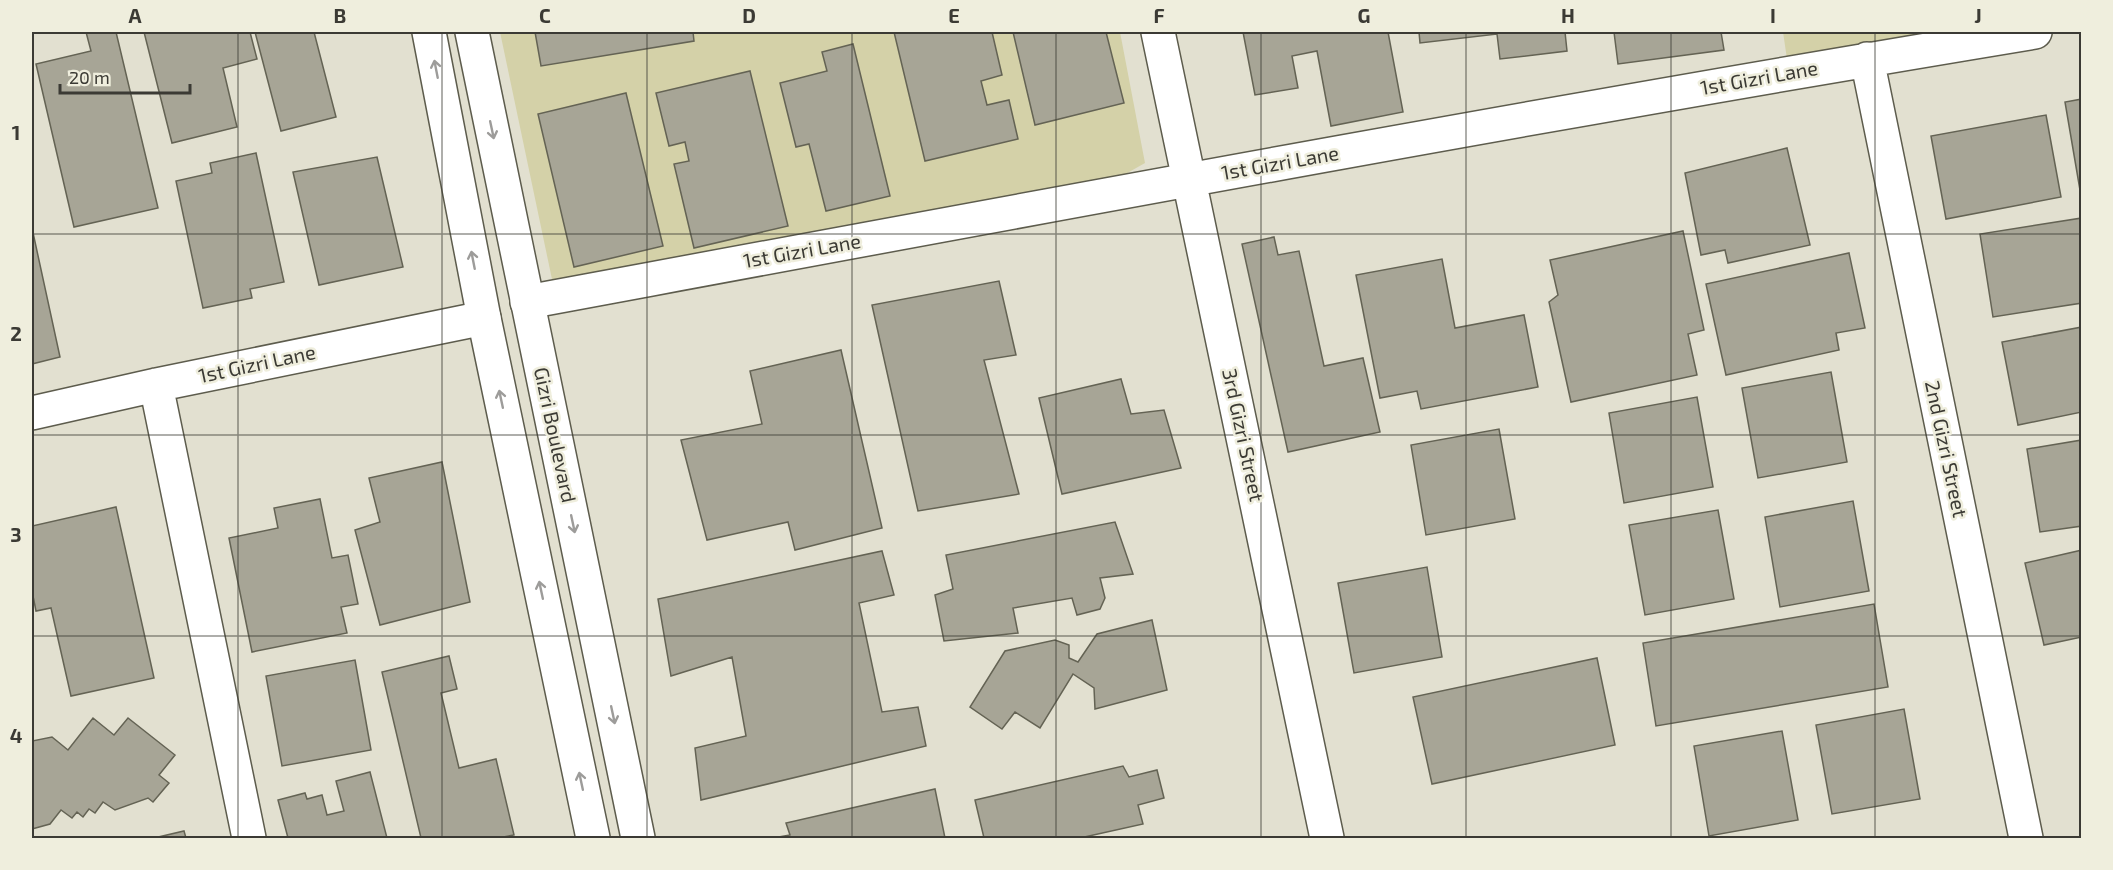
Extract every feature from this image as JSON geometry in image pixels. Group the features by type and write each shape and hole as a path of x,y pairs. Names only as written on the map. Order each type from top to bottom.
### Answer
{"street":[{"path":"429,32 484,318 593,838"},
{"name":"Gizri Boulevard","path":"472,32 638,838"},
{"name":"3rd Gizri Street","path":"1158,32 1191,179 1327,838"},
{"name":"1st Gizri Lane","path":"527,302 1191,179 1867,59 2035,32"},
{"name":"2nd Gizri Street","path":"1867,59 2026,838"},
{"name":"1st Gizri Lane","path":"32,413 156,385 484,318"},
{"path":"156,385 249,838"}],"shaded area":[{"path":"500,32 1120,32 1145,163 1122,176 553,284"},
{"path":"1783,32 1939,32 1787,59"}],"building":[{"path":"86,32 116,32 158,208 74,227 36,64 91,51"},
{"path":"144,32 250,32 257,59 223,68 237,127 172,143"},
{"path":"255,32 314,32 336,117 281,131"},
{"path":"535,32 693,32 694,41 541,66"},
{"path":"894,32 992,32 1002,75 981,81 987,105 1009,100 1018,139 925,161"},
{"path":"1013,32 1106,32 1124,103 1035,125"},
{"path":"1243,32 1388,32 1403,112 1331,126 1317,51 1292,56 1298,88 1255,95"},
{"path":"1419,32 1565,32 1567,51 1500,59 1497,34 1420,43"},
{"path":"1614,32 1721,32 1724,50 1618,64"},
{"path":"853,44 890,196 826,211 809,144 796,147 780,83 827,71 822,52"},
{"path":"750,71 788,226 694,248 674,164 689,161 685,142 669,146 656,93"},
{"path":"626,93 663,246 574,267 538,114"},
{"path":"2082,99 2082,196 2081,196 2065,102"},
{"path":"2046,115 2061,197 1946,219 1931,136"},
{"path":"1787,148 1810,245 1728,263 1725,250 1701,255 1685,173"},
{"path":"256,153 284,282 250,289 252,298 203,308 176,181 212,173 210,163"},
{"path":"377,157 403,267 319,285 293,172"},
{"path":"2082,218 2082,303 1993,317 1980,234"},
{"path":"32,228 60,357 32,364"},
{"path":"1683,231 1704,330 1688,334 1697,375 1571,402 1549,302 1558,295 1550,260"},
{"path":"1274,237 1278,255 1299,251 1324,366 1363,358 1380,432 1288,452 1242,244"},
{"path":"1849,253 1865,328 1836,333 1839,350 1726,375 1706,284"},
{"path":"1442,259 1455,328 1524,315 1538,387 1421,409 1417,391 1380,398 1356,275"},
{"path":"999,281 1016,355 984,360 1019,494 918,511 872,305"},
{"path":"2082,327 2082,412 2018,425 2002,342"},
{"path":"841,350 882,528 795,550 788,522 707,540 681,440 762,424 750,371"},
{"path":"1831,372 1847,462 1758,478 1742,388"},
{"path":"1121,379 1131,414 1164,410 1181,468 1062,494 1039,398"},
{"path":"1697,397 1713,487 1624,503 1609,413"},
{"path":"1499,429 1515,519 1426,535 1411,445"},
{"path":"2082,440 2082,526 2040,532 2027,449"},
{"path":"442,462 470,602 380,625 355,530 380,522 369,478"},
{"path":"320,499 332,558 348,555 358,604 341,607 347,633 252,652 229,538 278,528 274,508"},
{"path":"1853,501 1869,591 1780,607 1765,517"},
{"path":"116,507 154,678 71,696 51,608 36,611 32,591 32,526"},
{"path":"1718,510 1734,599 1645,615 1629,525"},
{"path":"1115,522 1133,574 1100,578 1105,598 1100,609 1077,615 1072,598 1013,608 1018,633 944,641 935,595 953,589 946,555"},
{"path":"2082,550 2082,637 2044,645 2025,563"},
{"path":"882,551 894,595 859,603 882,712 918,707 926,746 701,800 695,748 746,736 732,657 671,676 658,599"},
{"path":"1427,567 1442,657 1354,673 1338,583"},
{"path":"1874,604 1888,687 1656,726 1643,643"},
{"path":"1152,620 1167,690 1095,709 1094,688 1073,674 1040,728 1015,712 1002,729 970,707 1005,651 1055,640 1069,645 1069,658 1078,662 1097,634"},
{"path":"449,656 457,689 441,693 459,768 496,759 514,835 498,838 421,838 382,672"},
{"path":"1597,658 1615,745 1432,784 1413,697"},
{"path":"355,660 371,750 282,766 266,676"},
{"path":"1904,709 1920,799 1832,814 1816,725"},
{"path":"93,718 114,735 128,718 175,755 159,775 169,783 153,802 148,798 115,810 103,802 95,813 89,809 83,817 77,812 72,818 61,810 50,824 32,829 32,741 52,737 68,750"},
{"path":"1782,731 1798,820 1709,836 1694,746"},
{"path":"1123,766 1129,777 1157,770 1164,798 1138,805 1143,824 1080,838 984,838 975,800"},
{"path":"370,772 387,838 288,838 278,800 305,793 307,799 322,795 327,815 344,811 336,781"},
{"path":"935,789 945,838 773,838 790,835 786,823"},
{"path":"184,831 186,838 154,838"}]}
